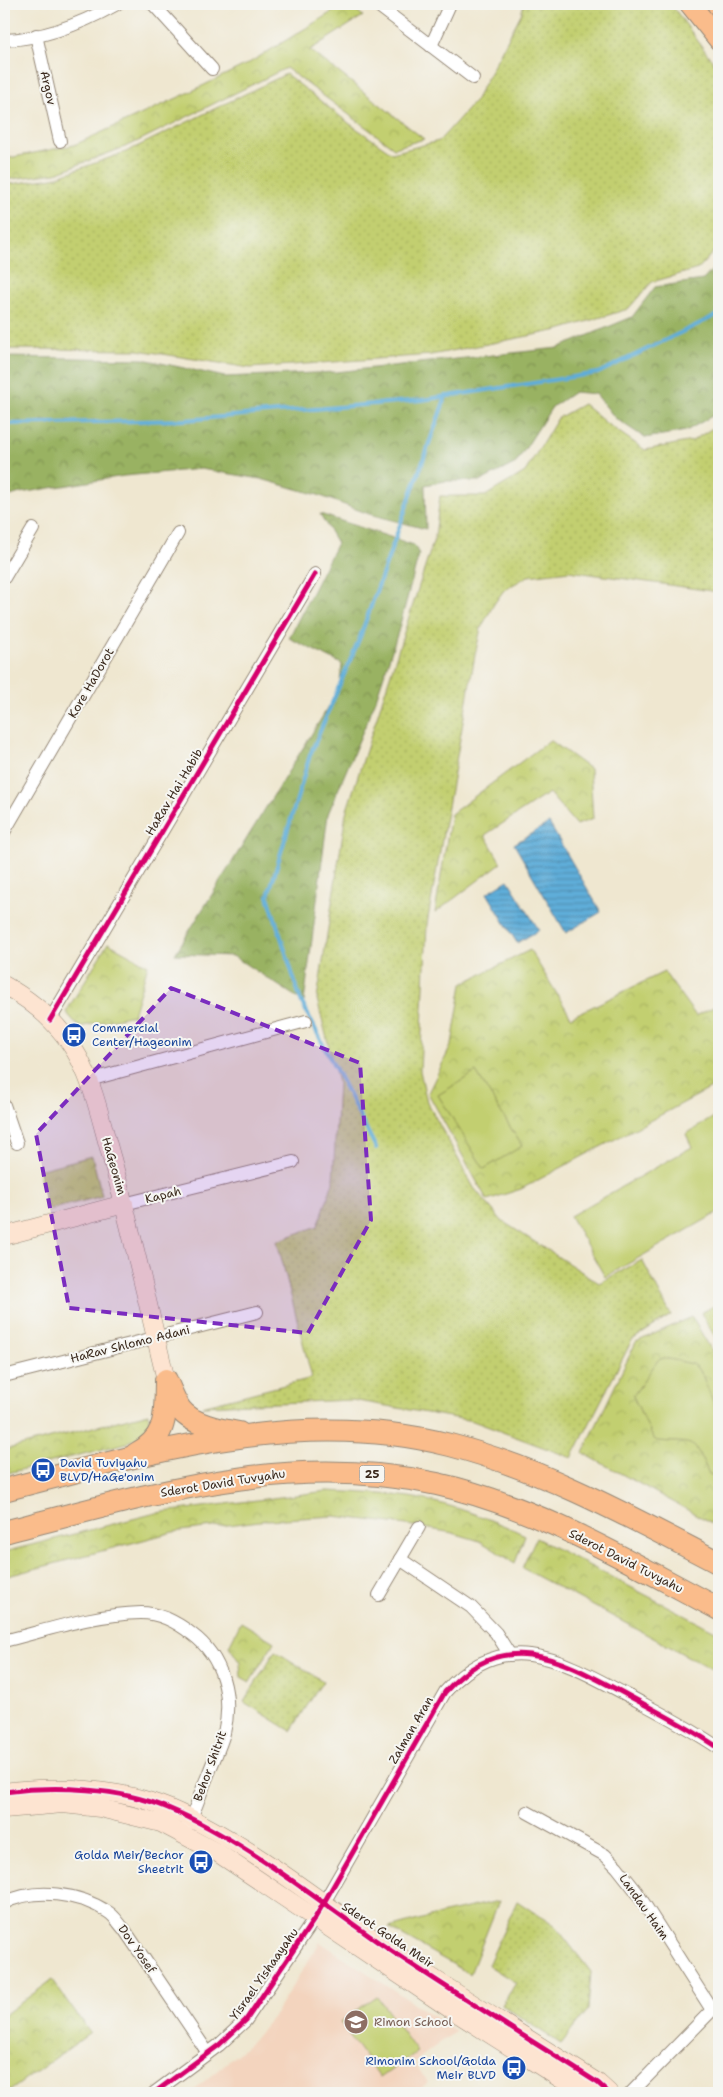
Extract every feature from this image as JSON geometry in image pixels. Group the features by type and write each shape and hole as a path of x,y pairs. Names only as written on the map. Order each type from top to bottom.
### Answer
{"highway":[{"path":"166,1380 181,1410 191,1418 212,1427 252,1435"},
{"path":"127,1459 146,1449 162,1430 165,1418 166,1380"},
{"path":"4,1490 127,1459 206,1442 252,1435 339,1430 398,1436 449,1445 540,1474 593,1498 719,1563"},
{"name":"Sderot David Tuvyahu","path":"4,1532 164,1491 248,1477 338,1471 392,1476 439,1484 525,1512 575,1535 719,1608"}],"main road":[{"path":"690,4 719,40"}],"street":[{"path":"4,40 36,35 75,23 117,4"},
{"path":"153,4 212,69"},
{"path":"376,4 473,78"},
{"path":"431,46 450,4"},
{"name":"Argov","path":"36,35 60,141"},
{"path":"4,578 32,530"},
{"name":"Kore HaDorot","path":"4,832 178,533"},
{"name":"HaRav Hai Habib","path":"50,1020 314,574"},
{"name":"HaGeonim","path":"4,984 36,1006 50,1020 78,1057 89,1080 124,1204 166,1380"},
{"path":"89,1080 306,1022"},
{"path":"4,1105 17,1144"},
{"name":"Kapah","path":"4,1236 293,1162"},
{"name":"HaRav Shlomo Adani","path":"4,1376 257,1312"},
{"path":"379,1595 419,1527"},
{"path":"400,1560 472,1607 496,1633 510,1655"},
{"name":"Behor Shitrit","path":"4,1641 98,1618 142,1613 179,1624 197,1637 219,1668 226,1686 228,1710 224,1734 186,1826"},
{"name":"Zalman Aran","path":"319,1910 445,1692 462,1673 486,1661 510,1655 543,1656 559,1661 697,1733 719,1748"},
{"name":"Sderot Golda Meir","path":"4,1792 64,1788 102,1792 167,1807 186,1826"},
{"name":"Sderot Golda Meir","path":"4,1809 63,1804 100,1808 161,1823 186,1826 226,1839 452,2010 583,2093"},
{"name":"Landau Haim","path":"527,1812 605,1856 636,1891 716,2006"},
{"name":"Dov Yosef","path":"4,1903 35,1893 62,1896 90,1903 110,1913 124,1930 208,2053"},
{"name":"Sderot Golda Meir","path":"319,1910 598,2083 609,2093"},
{"name":"Yisrael Yishaayahu","path":"154,2093 208,2053 246,2020 319,1910"},
{"path":"631,2093 716,2006"}],"highlighted area":[{"path":"171,988 360,1063 371,1220 308,1333 69,1308 36,1134"}],"shaded area":[{"name":"Rimon School","path":"320,1942 456,2031 414,2062 428,2083 413,2093 190,2093 253,2041 275,2014"}],"green space":[{"path":"345,4 349,4 363,16 310,50 424,139 394,148 286,68 130,145 56,173 4,180 4,159 74,145 249,63"},
{"path":"524,4 671,4 719,70 719,246 698,269 652,282 628,309 559,330 431,355 250,368 138,350 4,349 4,185 53,178 126,152 286,74 350,124 392,153 439,141 475,101 521,14"},
{"path":"719,263 719,412 686,431 645,438 615,418 596,394 574,392 552,407 516,463 481,481 445,481 425,485 426,529 369,514 318,495 261,479 201,469 124,476 20,493 4,498 4,357 143,359 225,377 336,372 558,348 632,317 655,287 703,280"},
{"path":"583,404 606,423 645,450 692,441 719,424 719,592 569,571 528,576 504,590 494,604 481,628 475,655 427,924 420,1071 427,1102 474,1188 502,1221 599,1283 642,1260 671,1315 632,1340 572,1458 473,1421 352,1400 202,1406 312,1378 277,1241 318,1226 333,1182 338,1083 317,999 346,813 435,536 440,496 485,496 525,472 558,418"},
{"path":"320,514 414,545 419,554 398,632 375,702 328,814 304,1002 233,956 175,954 339,690 342,664 289,638 337,543"},
{"path":"550,740 590,769 593,819 576,825 549,793 485,835 501,863 435,913 451,814"},
{"path":"108,943 148,965 133,1015 79,1027 66,1012"},
{"path":"530,950 571,1017 664,972 696,1016 719,1004 719,1084 521,1189 487,1200 428,1093 452,1044 462,984"},
{"path":"476,1072 522,1146 484,1169 438,1095"},
{"path":"719,1114 719,1212 605,1277 570,1216 692,1147 686,1134"},
{"path":"92,1156 102,1196 48,1210 38,1170"},
{"path":"719,1303 719,1344 701,1313"},
{"path":"692,1317 719,1363 719,1527 583,1453 636,1342"},
{"path":"664,1358 693,1364 701,1372 719,1416 719,1477 709,1474 696,1448 692,1445 680,1442 657,1441 653,1438 633,1396 658,1360"},
{"path":"149,1413 149,1428 140,1436 127,1443 4,1474 4,1450"},
{"path":"327,1491 393,1495 427,1500 494,1521 525,1535 515,1563 480,1541 453,1533 407,1525 334,1516 267,1520 173,1532 4,1577 4,1552 156,1513"},
{"path":"536,1538 719,1633 719,1673 522,1568"},
{"path":"241,1622 274,1642 250,1682 241,1677 240,1663 229,1646"},
{"path":"275,1651 323,1681 291,1731 244,1702"},
{"path":"499,1901 470,1974 389,1928 444,1913"},
{"path":"517,1901 556,1927 591,1972 588,2010 561,2044 502,2005 516,1983 488,1965"},
{"path":"52,1980 90,2033 7,2093 4,2093 4,2015"},
{"path":"377,1996 417,2052 380,2078 340,2022"}],"water":[{"path":"549,823 601,912 566,933 514,844"},
{"path":"508,880 539,930 517,943 487,893"}],"waterway":[{"path":"4,424 185,420 422,400 598,373 719,314"},
{"path":"376,1148 301,1001 268,896 310,755 360,637 446,396"}],"cycle path":[{"path":"50,1020 315,574"},
{"path":"154,2093 219,2045 246,2020 315,1918 445,1692 467,1671 489,1659 512,1655 534,1656 557,1661 627,1695 719,1748"},
{"path":"4,1792 44,1789 108,1792 149,1801 196,1821 277,1870 381,1944 598,2083 609,2093"}],"place":[{"name":"Commercial Center/Hageonim","path":"74,1035"},
{"name":"David Tuviyahu BLVD/HaGe'onim","path":"43,1470"},
{"name":"Golda Meir/Bechor Sheetrit","path":"201,1862"},
{"name":"Rimon School","path":"356,2022"},
{"name":"Rimonim School/Golda Meir BLVD","path":"514,2068"}]}
